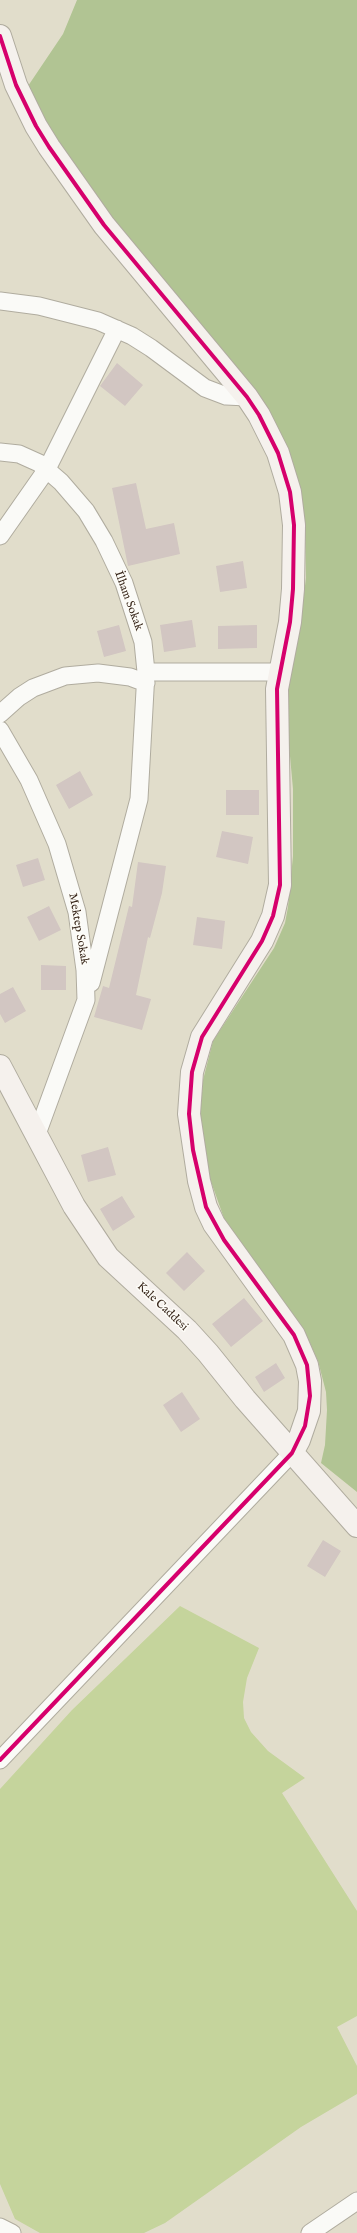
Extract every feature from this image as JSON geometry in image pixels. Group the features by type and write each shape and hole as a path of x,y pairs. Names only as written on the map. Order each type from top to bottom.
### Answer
{"street":[{"path":"0,36 16,85 36,126 49,147 104,225 247,397 259,415 278,453 290,492 293,512 293,589 290,622 277,689 282,868 277,903 262,940 202,1037 194,1061 190,1132 198,1181 206,1207 214,1224 294,1335 307,1365 310,1381 309,1411 300,1440 292,1453 0,1760"},
{"path":"0,301 32,305 80,316 117,329 151,348 206,388 226,396 247,397"},
{"path":"0,536 47,469 117,329"},
{"name":"İlham Sokak","path":"0,452 24,456 47,469 78,501 104,541 134,612 143,642 146,677 139,799 86,1000"},
{"path":"0,714 19,697 33,688 65,676 103,673 130,677 146,677 281,672"},
{"name":"Mektep Sokak","path":"0,730 29,780 44,812 68,878 82,941 86,1000 37,1134"},
{"name":"Kale Caddesi","path":"0,1066 74,1206 108,1257 187,1330 292,1453 357,1526"},
{"path":"310,2233 357,2201"},
{"path":"0,2227 12,2233"}],"green space":[{"path":"77,0 357,0 357,1492 321,1463 325,1445 327,1410 326,1392 318,1361 306,1334 233,1236 225,1221 209,1176 200,1118 203,1080 213,1041 274,948 285,923 288,907 293,856 293,789 285,701 299,632 306,578 305,529 300,487 286,444 270,415 97,200 51,132 28,86 63,34"},
{"path":"180,1606 259,1648 247,1678 243,1702 244,1718 251,1732 268,1751 305,1778 282,1793 357,1911 357,2016 337,2027 357,2066 357,2094 301,2127 165,2223 144,2233 40,2233 15,2219 0,2184 0,1789 72,1710"}],"building":[{"path":"117,363 143,385 125,406 100,386"},
{"path":"136,483 146,529 174,523 180,554 128,566 112,488"},
{"path":"243,561 247,588 220,592 216,566"},
{"path":"192,620 196,647 164,652 160,625"},
{"path":"119,625 126,651 104,657 97,631"},
{"path":"257,625 257,648 218,649 218,626"},
{"path":"80,771 93,795 69,809 56,785"},
{"path":"226,790 259,790 259,815 226,815"},
{"path":"222,831 253,837 248,864 216,857"},
{"path":"38,858 45,880 23,887 16,865"},
{"path":"138,862 166,866 162,893 150,938 148,937 136,995 151,999 142,1030 94,1017 103,986 109,988 129,906 132,907"},
{"path":"49,906 61,930 39,941 27,917"},
{"path":"197,917 225,921 222,949 193,945"},
{"path":"41,965 66,966 66,990 41,990"},
{"path":"13,987 26,1011 5,1023 0,1014 0,994"},
{"path":"108,1147 116,1175 88,1182 81,1155"},
{"path":"122,1196 135,1217 113,1231 100,1209"},
{"path":"187,1252 205,1271 184,1291 166,1273"},
{"path":"244,1298 263,1321 231,1347 212,1324"},
{"path":"276,1363 285,1378 264,1392 255,1377"},
{"path":"182,1392 200,1419 181,1432 163,1405"},
{"path":"323,1540 341,1551 325,1577 307,1566"}],"cycle path":[{"path":"0,36 16,85 36,126 49,147 104,225 247,397 259,415 278,453 290,492 294,525 293,589 290,622 277,689 280,885 273,916 262,941 202,1037 192,1072 189,1114 193,1150 206,1207 224,1240 294,1335 307,1365 310,1396 305,1426 292,1453 0,1760"}]}
